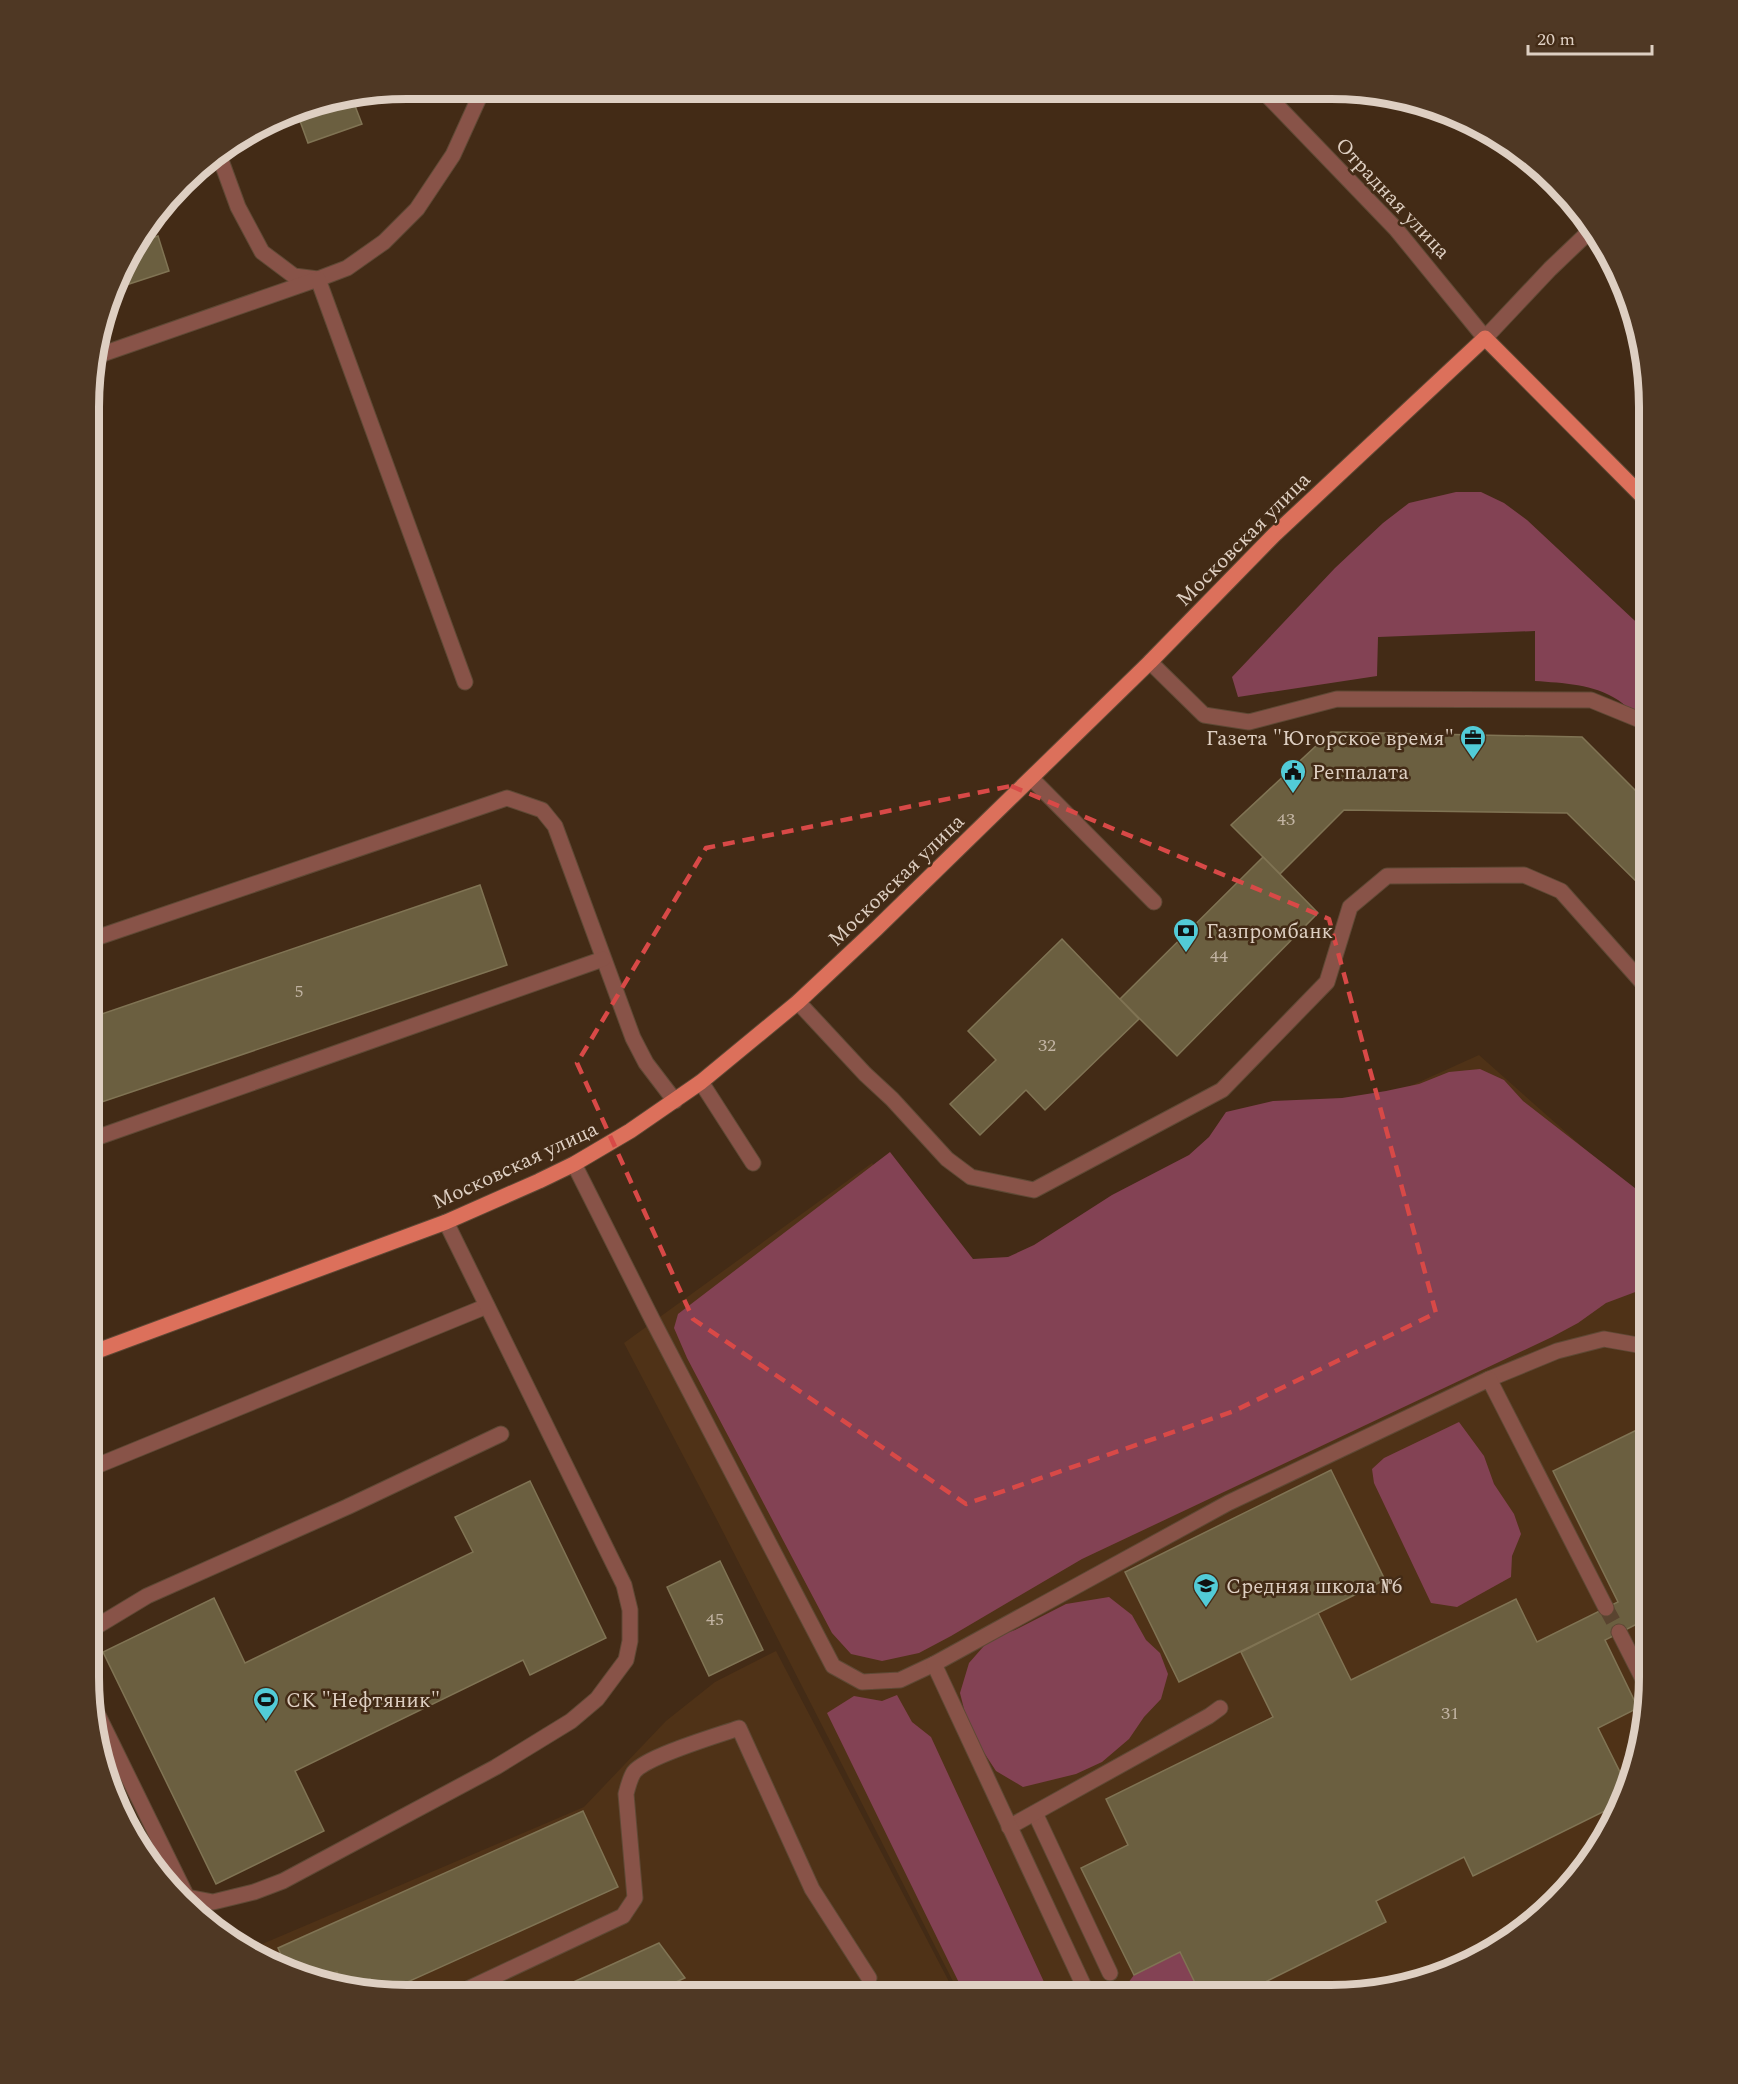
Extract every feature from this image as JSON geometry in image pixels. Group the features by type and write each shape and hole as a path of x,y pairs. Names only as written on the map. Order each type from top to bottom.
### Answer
{"main road":[{"path":"1485,338 1639,493"},
{"name":"Московская улица","path":"99,1350 446,1222 574,1164 675,1101 798,1002 1032,779 1274,535 1485,338"}],"street":[{"path":"104,354 347,268 384,242 417,209 453,155 478,99"},
{"name":"Отрадная улица","path":"1271,99 1396,229 1485,338"},
{"path":"222,162 238,207 262,252 294,276 318,279"},
{"name":"Московская улица","path":"1485,338 1586,235"},
{"path":"318,279 465,682"},
{"path":"1150,662 1204,715 1250,722 1337,699 1591,700 1639,720"},
{"path":"1032,779 1154,902"},
{"path":"99,937 507,798 542,810 555,826 633,1038 646,1063 675,1101"},
{"path":"798,1002 947,1159 971,1177 1034,1190 1222,1090 1327,982 1350,908 1387,876 1524,875 1561,891 1639,979"},
{"path":"99,1137 603,960"},
{"path":"701,1082 753,1163"},
{"path":"574,1164 833,1666 862,1682 900,1680 934,1664 1228,1503 1489,1379 1557,1351 1604,1339 1639,1345"},
{"path":"192,1898 213,1902 254,1893 284,1881 496,1767 571,1721 597,1700 626,1660 630,1641 630,1610 624,1585 446,1222"},
{"path":"99,1465 487,1306"},
{"path":"1489,1379 1606,1608"},
{"path":"99,1625 147,1596 347,1507 501,1434"},
{"path":"1618,1632 1639,1672"},
{"path":"934,1664 1083,1985"},
{"path":"1009,1827 1220,1708"},
{"path":"103,1726 183,1888"},
{"path":"476,1985 623,1916 636,1898 626,1794 635,1770 648,1761 739,1728 812,1889 869,1978"},
{"path":"1035,1813 1110,1973"}],"highlighted area":[{"path":"1011,786 1329,919 1436,1313 1234,1411 966,1504 693,1319 577,1063 706,848"}],"shaded area":[{"path":"1456,492 1481,492 1504,503 1527,520 1639,625 1639,720 1618,700 1599,691 1578,685 1535,681 1535,631 1378,637 1377,676 1238,697 1232,677 1335,568 1383,523 1409,503"},
{"name":"Средняя школа №6","path":"1479,1055 1639,1197 1639,1677 1633,1737 1623,1776 1598,1831 1563,1880 1549,1895 1534,1909 1485,1944 1449,1962 1411,1975 1371,1982 1331,1985 955,1985 624,1343 872,1163 973,1291 1258,1155"},
{"path":"1480,1069 1504,1080 1523,1101 1639,1191 1639,1292 1606,1303 1578,1323 1552,1337 1082,1559 919,1653 882,1661 851,1654 832,1633 687,1358 674,1328 678,1314 890,1152 973,1259 1008,1257 1034,1245 1112,1195 1189,1155 1209,1137 1226,1112 1273,1101 1342,1098 1386,1091 1419,1084 1449,1072"},
{"path":"1459,1422 1484,1456 1494,1484 1514,1514 1521,1534 1512,1556 1511,1577 1457,1607 1431,1603 1374,1483 1372,1469 1384,1458"},
{"path":"1109,1597 1132,1615 1146,1640 1160,1653 1168,1674 1161,1699 1144,1717 1129,1739 1102,1762 1076,1774 1023,1787 996,1771 979,1745 966,1717 960,1693 969,1663 990,1639 1015,1630 1066,1604"},
{"path":"776,1651 951,1985 387,1984 327,1975 289,1962 257,1946 584,1807 666,1721 715,1682"},
{"path":"897,1695 912,1722 931,1737 1045,1985 960,1985 827,1713 854,1696 882,1701"},
{"path":"1180,1952 1196,1985 1126,1985 1134,1975"}],"building":[{"path":"354,104 362,124 308,143 299,118 327,109"},
{"path":"158,236 169,271 124,286 140,253 149,239"},
{"path":"1331,732 1582,737 1639,794 1639,884 1567,813 1344,810 1280,874 1231,825"},
{"path":"1263,857 1318,913 1177,1056 1120,999"},
{"path":"480,885 507,965 99,1103 99,1015"},
{"path":"1062,939 1139,1019 1045,1110 1026,1090 980,1135 950,1104 996,1060 968,1031"},
{"path":"1639,1429 1639,1623 1605,1640 1637,1706 1637,1709 1598,1728 1623,1777 1609,1809 1473,1876 1464,1857 1376,1901 1386,1922 1259,1985 1196,1985 1180,1952 1134,1975 1081,1868 1128,1845 1106,1799 1273,1717 1241,1652 1318,1613 1351,1680 1516,1599 1537,1642 1618,1602 1553,1471"},
{"path":"1331,1470 1385,1580 1179,1682 1125,1572"},
{"name":"СК \"Нефтяник\"","path":"530,1481 606,1638 530,1675 523,1660 295,1771 324,1831 216,1884 103,1652 214,1598 245,1663 473,1552 455,1517"},
{"path":"720,1561 763,1650 709,1676 667,1587"},
{"path":"583,1811 618,1887 402,1985 372,1982 370,1979 364,1982 347,1979 340,1978 337,1972 327,1975 283,1959 278,1948"},
{"path":"659,1943 685,1978 669,1985 567,1985"}],"tunnel":[{"path":"1606,1608 1619,1632"}],"place":[{"name":"Газета \"Югорское время\"","path":"1473,761"},
{"name":"Регпалата","path":"1293,795"},
{"name":"Газпромбанк","path":"1186,954"},
{"name":"Средняя школа №6","path":"1206,1609"},
{"name":"СК \"Нефтяник\"","path":"266,1723"}]}
